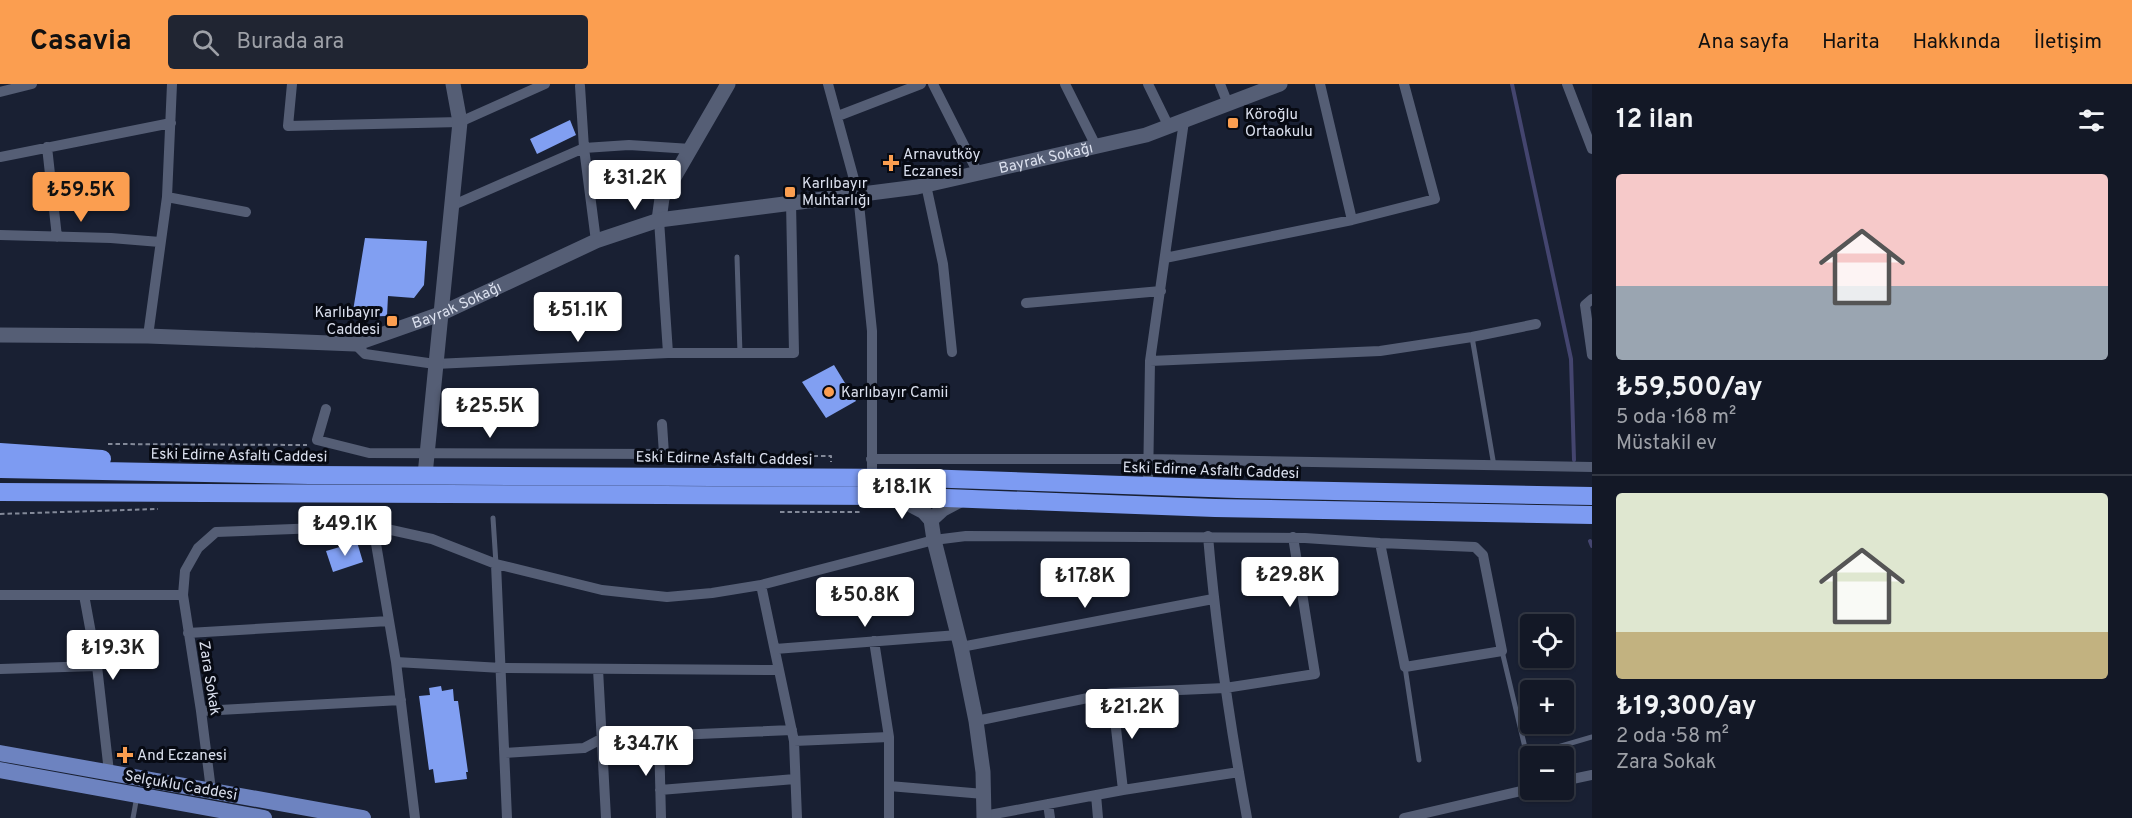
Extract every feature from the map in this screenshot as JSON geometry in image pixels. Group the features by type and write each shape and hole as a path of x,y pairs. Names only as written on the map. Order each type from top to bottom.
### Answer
{"highway":[{"path":"0,452 127,461 189,472"},
{"name":"Eski Edirne Asfaltı Caddesi","path":"0,469 425,475 871,468 1148,486 1592,496"},
{"path":"0,492 894,496 1215,508 1592,515"},
{"path":"0,505 95,506 157,494"}],"main road":[{"path":"425,475 460,122 453,84"},
{"path":"659,220 662,198 728,84"},
{"name":"Bayrak Sokağı","path":"0,334 148,336 355,344 440,314 596,241 659,220 926,185 1146,135 1280,84"},
{"path":"894,496 917,508 932,520 934,540 960,641 976,722 983,772 984,817"},
{"path":"932,520 943,509 962,499"},
{"name":"Selçuklu Caddesi","path":"0,753 363,818"},
{"name":"Selçuklu Caddesi","path":"0,770 264,818"},
{"path":"137,795 140,778"}],"street":[{"path":"0,92 32,84"},
{"path":"148,336 167,196 172,84"},
{"path":"292,84 288,126 460,122 545,84"},
{"path":"828,84 858,194 872,331 871,468"},
{"path":"838,116 921,84"},
{"path":"933,84 978,173"},
{"path":"1065,84 1096,146"},
{"path":"1148,84 1169,127"},
{"path":"1220,84 1228,104"},
{"path":"1320,84 1352,220"},
{"path":"1166,258 1352,220 1435,199 1404,84"},
{"path":"1567,84 1592,149"},
{"path":"582,85 584,148 596,241"},
{"path":"1148,486 1150,362 1184,121"},
{"path":"0,157 171,123"},
{"path":"451,206 584,148 629,145 691,149"},
{"path":"47,147 57,237"},
{"path":"926,185 943,264 952,352"},
{"path":"167,196 246,212"},
{"path":"355,344 365,354 435,364 668,353 794,353 791,202"},
{"path":"659,220 668,353"},
{"path":"0,235 111,238 160,242"},
{"path":"1026,303 1161,291"},
{"path":"1592,299 1586,305 1592,355"},
{"path":"1150,362 1380,351 1472,337 1536,324"},
{"name":"Eski Edirne Asfaltı Caddesi","path":"326,409 317,440 369,453 664,454 662,424"},
{"name":"Eski Edirne Asfaltı Caddesi","path":"871,468 1149,459 1592,467"},
{"path":"415,818 396,662 373,526 432,539 496,564 602,590 667,597 761,585 934,540 966,536 1293,537 1475,547 1483,555 1502,651 1405,667 1380,543"},
{"name":"Zara Sokak","path":"211,790 183,595 185,571 198,548 216,531 373,526"},
{"path":"1208,536 1213,599 1225,688 1247,818"},
{"path":"976,722 1112,693 1225,688 1315,674 1293,537"},
{"path":"496,564 507,818"},
{"path":"761,585 793,736 797,818"},
{"path":"0,594 183,595"},
{"path":"84,594 97,666 109,772"},
{"path":"775,649 874,641 960,641 1213,599"},
{"path":"188,633 389,621"},
{"path":"874,641 889,737 889,818"},
{"path":"396,662 502,668 778,670"},
{"path":"0,669 97,666"},
{"path":"598,669 606,818"},
{"path":"1112,693 1123,790"},
{"path":"201,711 400,700"},
{"path":"505,753 584,748 603,738 659,735 889,737"},
{"path":"659,735 661,818"},
{"path":"984,817 1123,790 1239,772"},
{"path":"1574,779 1592,775"},
{"path":"660,790 795,778"},
{"path":"889,786 984,794"},
{"path":"1404,818 1520,791"},
{"path":"1096,795 1098,818"},
{"path":"1048,804 1050,818"}],"lane":[{"path":"737,257 740,354"},
{"path":"1472,337 1494,466"},
{"path":"493,518 496,564"},
{"path":"1502,651 1527,756 1592,737"},
{"path":"1405,667 1419,760"},
{"path":"133,818 137,795"}],"path":[{"path":"799,464 799,456 831,456"}],"building":[{"path":"570,120 576,135 537,154 530,139"},
{"path":"365,238 427,241 424,285 414,298 388,296 387,316 352,317"},
{"name":"Karlıbayır Camii","path":"834,365 856,401 826,418 802,382"},
{"path":"357,542 363,562 333,572 326,551"},
{"path":"441,686 442,691 453,689 454,701 458,701 468,772 466,772 467,779 435,783 433,769 429,770 419,696 430,695 429,688"}],"waterway":[{"path":"1512,84 1571,359 1574,460"},
{"path":"1590,541 1592,546"}],"place":[{"name":"Köroğlu Ortaokulu","path":"1233,123"},
{"name":"Arnavutköy Eczanesi","path":"891,163"},
{"name":"Karlıbayır Muhtarlığı","path":"790,192"},
{"name":"Karlıbayır Caddesi","path":"392,321"},
{"name":"Karlıbayır Camii","path":"829,392"},
{"name":"And Eczanesi","path":"125,755"}]}
